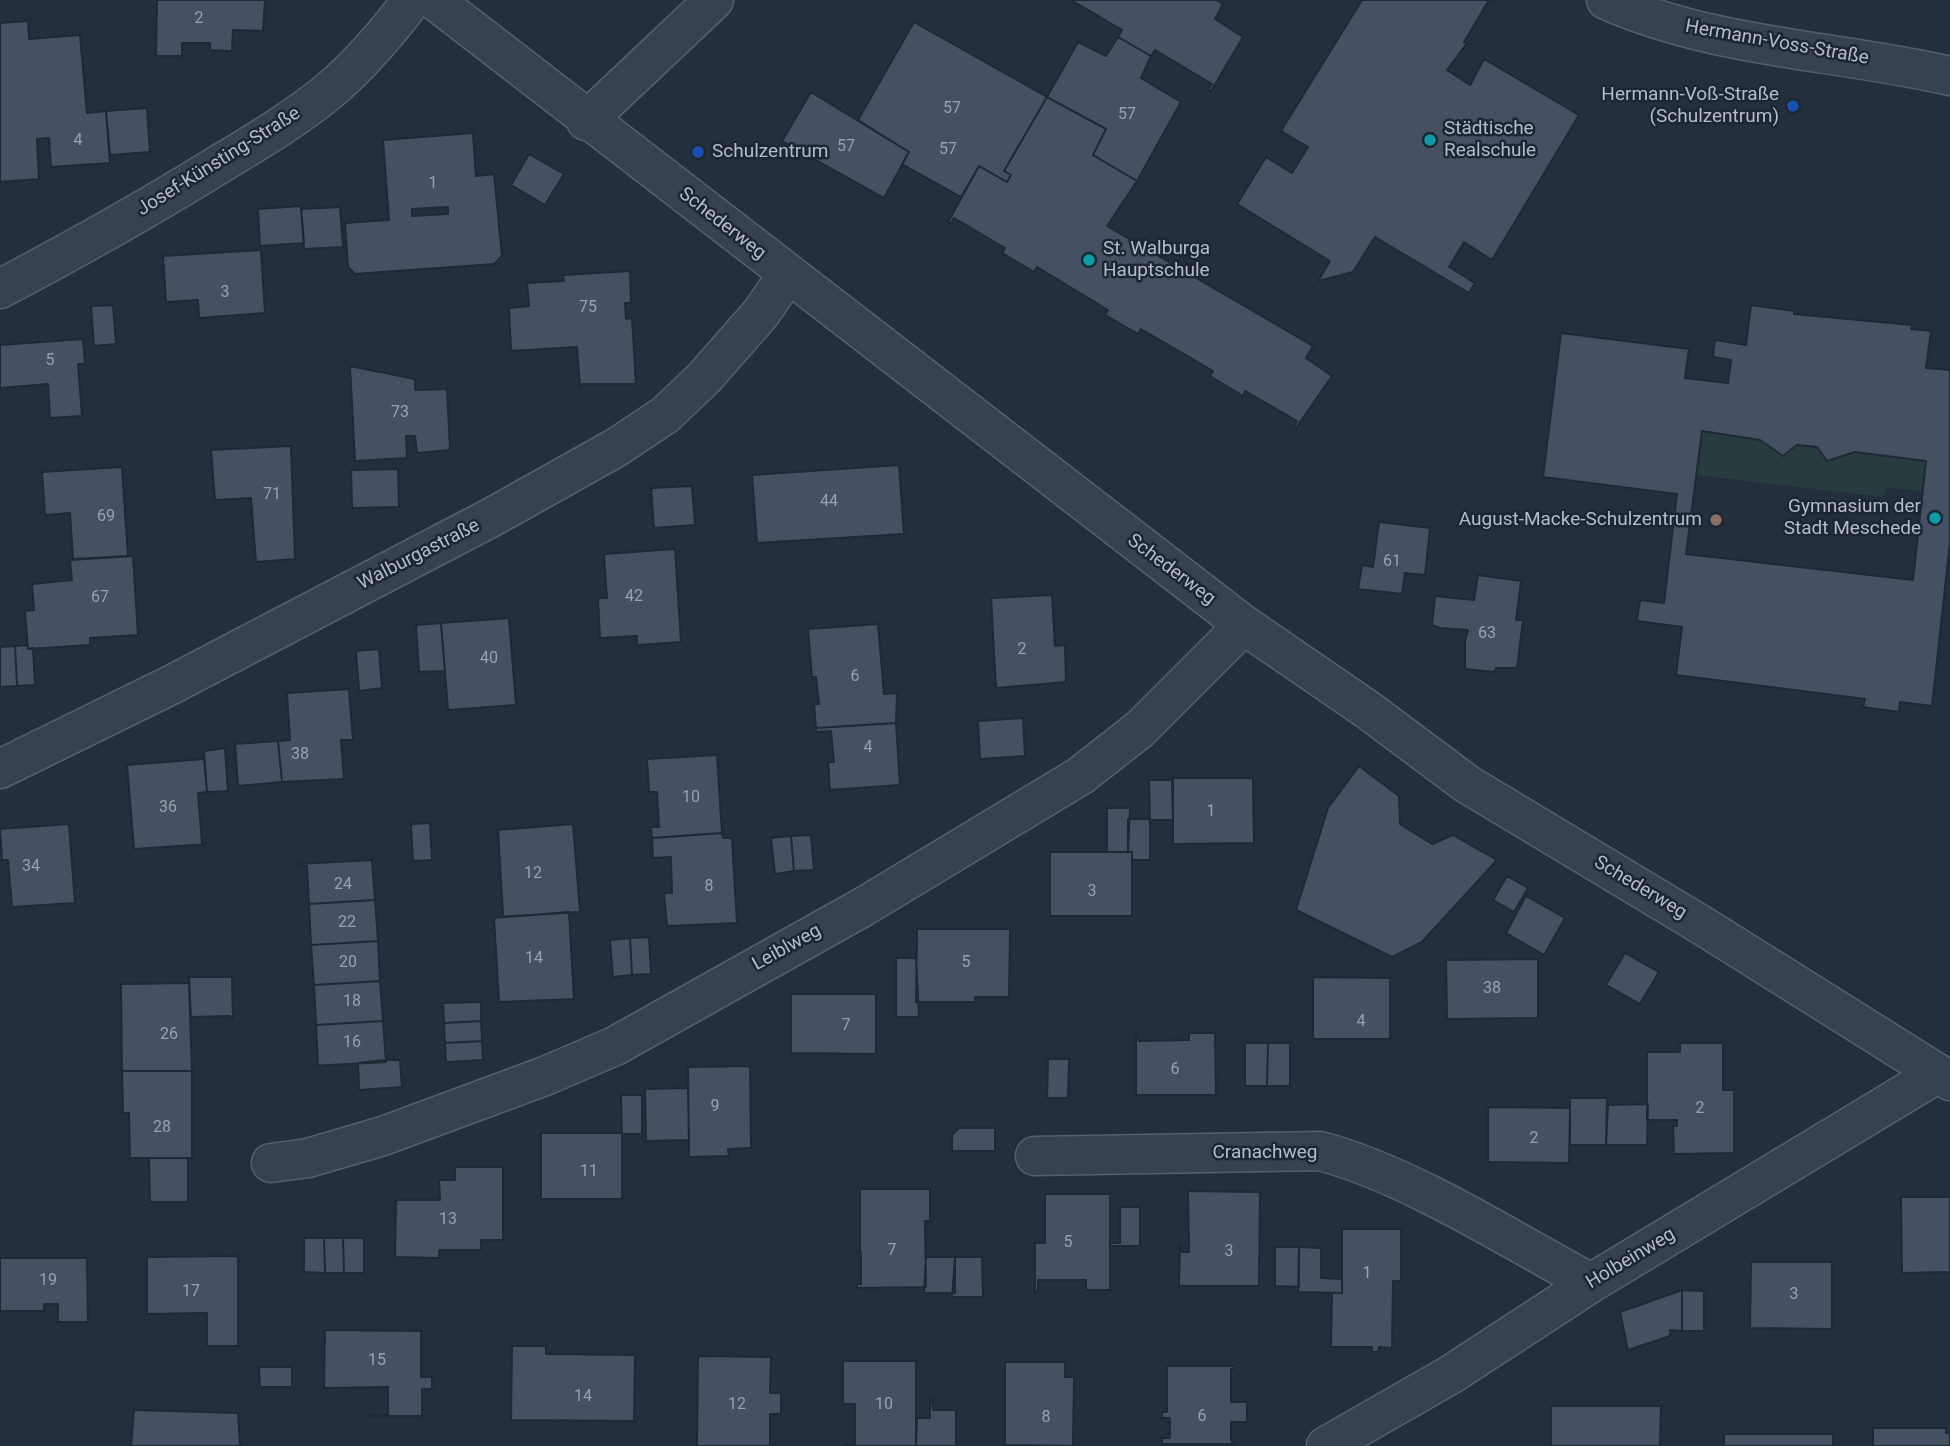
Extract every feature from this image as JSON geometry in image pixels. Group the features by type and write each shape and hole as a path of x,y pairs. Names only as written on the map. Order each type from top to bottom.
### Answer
{"street":[{"name":"Josef-Künsting-Straße","path":"0,289 69,253 276,130 329,91 382,39 412,0"},
{"name":"Schederweg","path":"434,0 586,121 1244,625 1368,710 1467,783 1703,926 1944,1078"},
{"path":"586,121 714,0"},
{"name":"Hermann-Voss-Straße","path":"1606,0 1667,23 1709,34 1950,76"},
{"name":"Walburgastraße","path":"0,769 171,685 494,516 617,447 665,415 704,378 761,313 787,275"},
{"name":"Leiblweg","path":"271,1163 308,1158 383,1136 545,1076 615,1046 863,906 1080,776 1140,729 1244,625"},
{"name":"Holbeinweg","path":"1326,1446 1450,1375 1591,1283 1944,1078"},
{"name":"Cranachweg","path":"1035,1156 1320,1151 1353,1161 1418,1191 1591,1283"}],"green space":[{"path":"1702,431 1760,440 1783,456 1797,445 1926,461 1922,491 1886,488 1883,497 1696,475"}],"building":[{"path":"157,0 265,0 263,31 233,30 232,51 210,50 210,43 182,43 182,56 156,56"},
{"path":"1071,0 1216,0 1223,4 1215,19 1243,37 1211,91 1208,89 1212,84 1155,50 1151,56 1118,37 1122,30"},
{"name":"Städtische Realschule","path":"1362,0 1489,0 1464,42 1467,43 1447,70 1470,85 1484,59 1579,115 1492,260 1464,242 1449,267 1475,283 1469,293 1375,237 1353,272 1318,281 1330,261 1237,204 1266,157 1292,173 1308,147 1281,131"},
{"path":"28,21 29,39 80,35 87,113 106,111 110,163 51,167 49,138 37,139 39,179 0,182 0,23"},
{"path":"914,22 1047,97 1004,171 1011,175 1007,182 979,166 961,197 902,164 909,152 858,120"},
{"name":"St. Walburga Hauptschule","path":"1118,37 1151,56 1141,78 1181,102 1137,181 1093,155 1106,129 1047,97 1078,42 1106,56"},
{"path":"811,92 909,152 884,198 782,141"},
{"name":"St. Walburga Hauptschule","path":"1047,97 1106,129 1093,155 1137,181 1107,226 1313,346 1306,358 1332,376 1296,428 1294,426 1297,421 1245,391 1243,396 1210,376 1213,371 1141,329 1138,334 1105,315 1108,310 1037,267 1034,272 1002,253 1005,248 954,218 951,223 948,222 979,166 1007,182 1011,175 1004,171"},
{"path":"147,108 150,152 110,155 106,111"},
{"path":"473,133 476,176 494,174 502,256 494,264 355,274 348,267 345,223 389,220 383,140","holes":["448,207 448,214 412,216 412,209"]},
{"path":"529,154 564,174 545,205 511,185"},
{"path":"301,206 304,243 260,246 258,209"},
{"path":"340,207 343,247 304,249 301,209"},
{"path":"261,250 265,313 199,318 198,300 166,302 163,256"},
{"path":"630,271 631,303 625,303 626,319 632,318 636,384 583,384 580,387 577,347 511,351 509,308 529,306 527,283 564,281 563,275"},
{"path":"113,305 116,344 94,346 91,306"},
{"name":"Gymnasium der Stadt Meschede","path":"1751,305 1794,311 1794,314 1912,325 1911,329 1931,331 1926,368 1950,370 1950,542 1932,706 1900,702 1899,712 1863,707 1865,699 1676,675 1682,627 1637,621 1640,600 1664,603 1677,494 1543,477 1561,333 1689,349 1685,378 1728,383 1731,360 1713,357 1715,340 1746,345","holes":["1702,431 1760,440 1783,456 1797,445 1817,447 1827,461 1855,452 1926,461 1913,580 1686,554"]},
{"path":"83,339 85,364 78,364 82,416 50,418 48,384 0,388 0,345"},
{"path":"350,366 415,379 415,390 447,389 450,450 417,453 415,436 406,436 407,458 355,461"},
{"path":"291,446 295,559 256,562 251,498 215,500 211,450"},
{"path":"899,465 904,534 757,543 752,475"},
{"path":"122,467 128,556 73,559 70,513 45,515 42,472"},
{"path":"398,469 399,507 352,508 351,470"},
{"path":"692,486 695,525 654,528 651,488"},
{"path":"1379,522 1430,528 1425,575 1405,573 1402,594 1358,589 1362,565 1373,567"},
{"path":"675,549 681,642 637,645 637,636 600,638 598,598 607,598 604,554"},
{"path":"133,556 138,635 90,638 90,645 28,649 25,611 34,610 32,584 72,580 70,560"},
{"path":"1478,575 1521,581 1516,620 1523,620 1517,668 1496,668 1495,672 1465,669 1465,641 1468,630 1432,625 1435,596 1474,600"},
{"path":"1052,595 1055,646 1065,645 1066,682 996,688 991,598"},
{"path":"509,618 516,705 448,710 441,623"},
{"path":"441,623 445,671 419,672 416,625"},
{"path":"878,624 884,694 897,693 896,723 816,728 814,704 819,704 816,677 812,677 808,629"},
{"path":"28,645 28,649 33,648 35,685 17,686 15,646"},
{"path":"15,646 17,686 0,687 0,647"},
{"path":"379,649 382,688 359,691 356,651"},
{"path":"349,689 353,740 341,740 344,779 282,782 278,741 290,740 287,693"},
{"path":"1023,718 1025,756 980,759 978,721"},
{"path":"896,723 900,785 830,790 828,762 834,762 831,731 816,732 816,728"},
{"path":"278,741 282,782 238,786 235,744"},
{"path":"225,748 228,791 207,792 204,751"},
{"path":"717,755 722,833 652,838 651,827 659,827 657,792 649,792 647,759"},
{"path":"204,759 207,792 198,793 202,843 210,844 134,849 127,765"},
{"path":"1359,766 1399,796 1400,824 1432,844 1453,835 1497,860 1422,942 1392,957 1296,910 1328,808"},
{"path":"1173,778 1253,778 1254,843 1173,844"},
{"path":"1149,780 1172,780 1173,820 1150,820"},
{"path":"1107,808 1130,808 1128,852 1107,852"},
{"path":"1128,819 1150,819 1150,860 1132,860 1132,852 1128,852"},
{"path":"430,823 432,860 413,861 411,824"},
{"path":"69,824 75,903 12,907 8,860 2,860 0,829"},
{"path":"573,824 580,912 498,917 503,915 498,830"},
{"path":"722,833 723,838 732,838 737,923 667,926 664,893 672,893 671,857 653,858 652,838"},
{"path":"811,835 814,870 794,871 791,836"},
{"path":"791,836 794,871 775,874 771,838"},
{"path":"1050,852 1132,852 1132,916 1050,916"},
{"path":"372,860 375,900 309,904 307,866 298,864"},
{"path":"1507,876 1528,888 1514,912 1493,900"},
{"path":"1526,896 1565,918 1544,955 1506,933"},
{"path":"375,900 378,941 311,945 309,904"},
{"path":"569,912 574,999 499,1002 494,918"},
{"path":"917,929 1010,929 1009,997 975,997 975,1002 916,1002"},
{"path":"649,937 651,974 632,975 630,938"},
{"path":"630,938 632,975 613,977 610,940"},
{"path":"378,941 380,981 314,985 311,945"},
{"path":"1625,953 1659,972 1640,1004 1606,985"},
{"path":"896,958 916,958 919,1017 896,1017"},
{"path":"1538,959 1538,1018 1447,1019 1446,960"},
{"path":"189,977 232,977 233,1020 230,1016 191,1017"},
{"path":"1313,977 1390,978 1390,1039 1313,1039"},
{"path":"380,981 383,1021 316,1025 314,985"},
{"path":"189,983 192,1071 122,1071 121,984"},
{"path":"791,994 876,994 876,1054 791,1053"},
{"path":"481,1002 481,1021 444,1023 443,1003"},
{"path":"383,1021 386,1062 311,1066 318,1064 316,1025"},
{"path":"481,1021 482,1041 445,1043 444,1023"},
{"path":"1136,1032 1139,1041 1189,1040 1189,1033 1215,1033 1216,1095 1136,1095"},
{"path":"482,1041 483,1060 446,1062 445,1043"},
{"path":"1245,1043 1268,1043 1267,1086 1245,1086"},
{"path":"1268,1043 1290,1043 1290,1086 1267,1086"},
{"path":"1680,1043 1723,1043 1723,1090 1734,1090 1734,1153 1674,1154 1673,1126 1677,1126 1677,1120 1647,1120 1647,1052 1680,1052"},
{"path":"1048,1059 1069,1059 1068,1098 1047,1098"},
{"path":"400,1060 402,1087 359,1090 358,1063"},
{"path":"750,1066 751,1148 728,1149 729,1156 689,1157 688,1067"},
{"path":"122,1071 192,1071 192,1158 130,1158 129,1113 123,1113"},
{"path":"688,1088 689,1140 646,1141 645,1089"},
{"path":"621,1095 642,1095 642,1134 622,1134"},
{"path":"1570,1098 1607,1098 1606,1145 1570,1145"},
{"path":"1648,1104 1647,1145 1606,1145 1608,1105"},
{"path":"1488,1107 1570,1108 1569,1163 1488,1162"},
{"path":"959,1128 995,1128 995,1151 952,1151 952,1135"},
{"path":"541,1133 622,1133 622,1199 541,1199"},
{"path":"149,1158 188,1158 188,1202 150,1202"},
{"path":"455,1167 503,1167 503,1240 481,1240 481,1250 439,1250 439,1258 395,1257 396,1200 440,1200 439,1180 455,1180"},
{"path":"860,1189 930,1189 930,1221 925,1221 926,1287 857,1288 857,1284 861,1284 861,1252 856,1252 860,1250"},
{"path":"1188,1191 1260,1192 1259,1286 1179,1286 1180,1243 1182,1252 1189,1252"},
{"path":"1045,1194 1110,1194 1110,1290 1086,1290 1086,1280 1038,1280 1038,1291 1035,1292 1035,1243 1045,1243"},
{"path":"1901,1197 1950,1197 1950,1272 1902,1273"},
{"path":"1120,1207 1140,1207 1140,1246 1110,1246 1110,1243 1120,1243"},
{"path":"1342,1229 1401,1229 1401,1281 1393,1281 1392,1348 1379,1347 1378,1352 1372,1352 1372,1347 1331,1347 1332,1293 1342,1293"},
{"path":"304,1238 324,1238 325,1273 304,1272"},
{"path":"324,1238 343,1238 344,1273 325,1273"},
{"path":"343,1238 364,1238 364,1273 344,1273"},
{"path":"1275,1247 1299,1247 1299,1287 1275,1286"},
{"path":"1299,1247 1321,1248 1321,1278 1342,1279 1342,1293 1298,1292"},
{"path":"238,1256 238,1346 207,1346 207,1313 147,1314 147,1257"},
{"path":"926,1257 955,1257 955,1293 924,1293"},
{"path":"955,1257 982,1257 983,1297 952,1297"},
{"path":"0,1258 87,1258 88,1322 58,1322 58,1304 44,1304 44,1311 0,1311"},
{"path":"1751,1262 1832,1262 1832,1329 1750,1328"},
{"path":"1682,1290 1704,1291 1704,1331 1682,1331"},
{"path":"1682,1290 1682,1331 1670,1330 1670,1336 1628,1350 1620,1312"},
{"path":"325,1330 421,1331 421,1377 432,1377 432,1389 422,1389 422,1416 367,1416 388,1415 388,1387 324,1388"},
{"path":"512,1346 546,1346 546,1354 635,1355 634,1421 511,1420"},
{"path":"698,1356 771,1357 770,1393 781,1393 781,1414 770,1414 770,1446 697,1446"},
{"path":"843,1361 916,1361 916,1446 843,1446 855,1444 855,1404 843,1404"},
{"path":"1005,1362 1065,1362 1065,1377 1074,1377 1073,1446 1005,1445"},
{"path":"1167,1366 1234,1366 1234,1369 1231,1369 1231,1402 1247,1402 1247,1422 1231,1422 1231,1440 1234,1444 1162,1444 1162,1438 1170,1438 1170,1418 1162,1418 1162,1412 1167,1412"},
{"path":"259,1367 292,1367 292,1387 260,1387"},
{"path":"930,1399 933,1410 956,1410 956,1446 916,1446 917,1418 930,1418"},
{"path":"1551,1406 1661,1406 1660,1446 1551,1446"},
{"path":"134,1410 238,1413 240,1446 131,1446"},
{"path":"1873,1428 1946,1428 1946,1433 1950,1433 1950,1446 1873,1446"},
{"path":"1724,1434 1833,1434 1833,1446 1724,1446"}],"place":[{"name":"Hermann-Voß-Straße (Schulzentrum)","path":"1793,106"},
{"name":"Städtische Realschule","path":"1430,140"},
{"name":"Schulzentrum","path":"698,152"},
{"name":"St. Walburga Hauptschule","path":"1089,260"},
{"name":"Gymnasium der Stadt Meschede","path":"1935,518"},
{"name":"August-Macke-Schulzentrum","path":"1716,520"}]}
